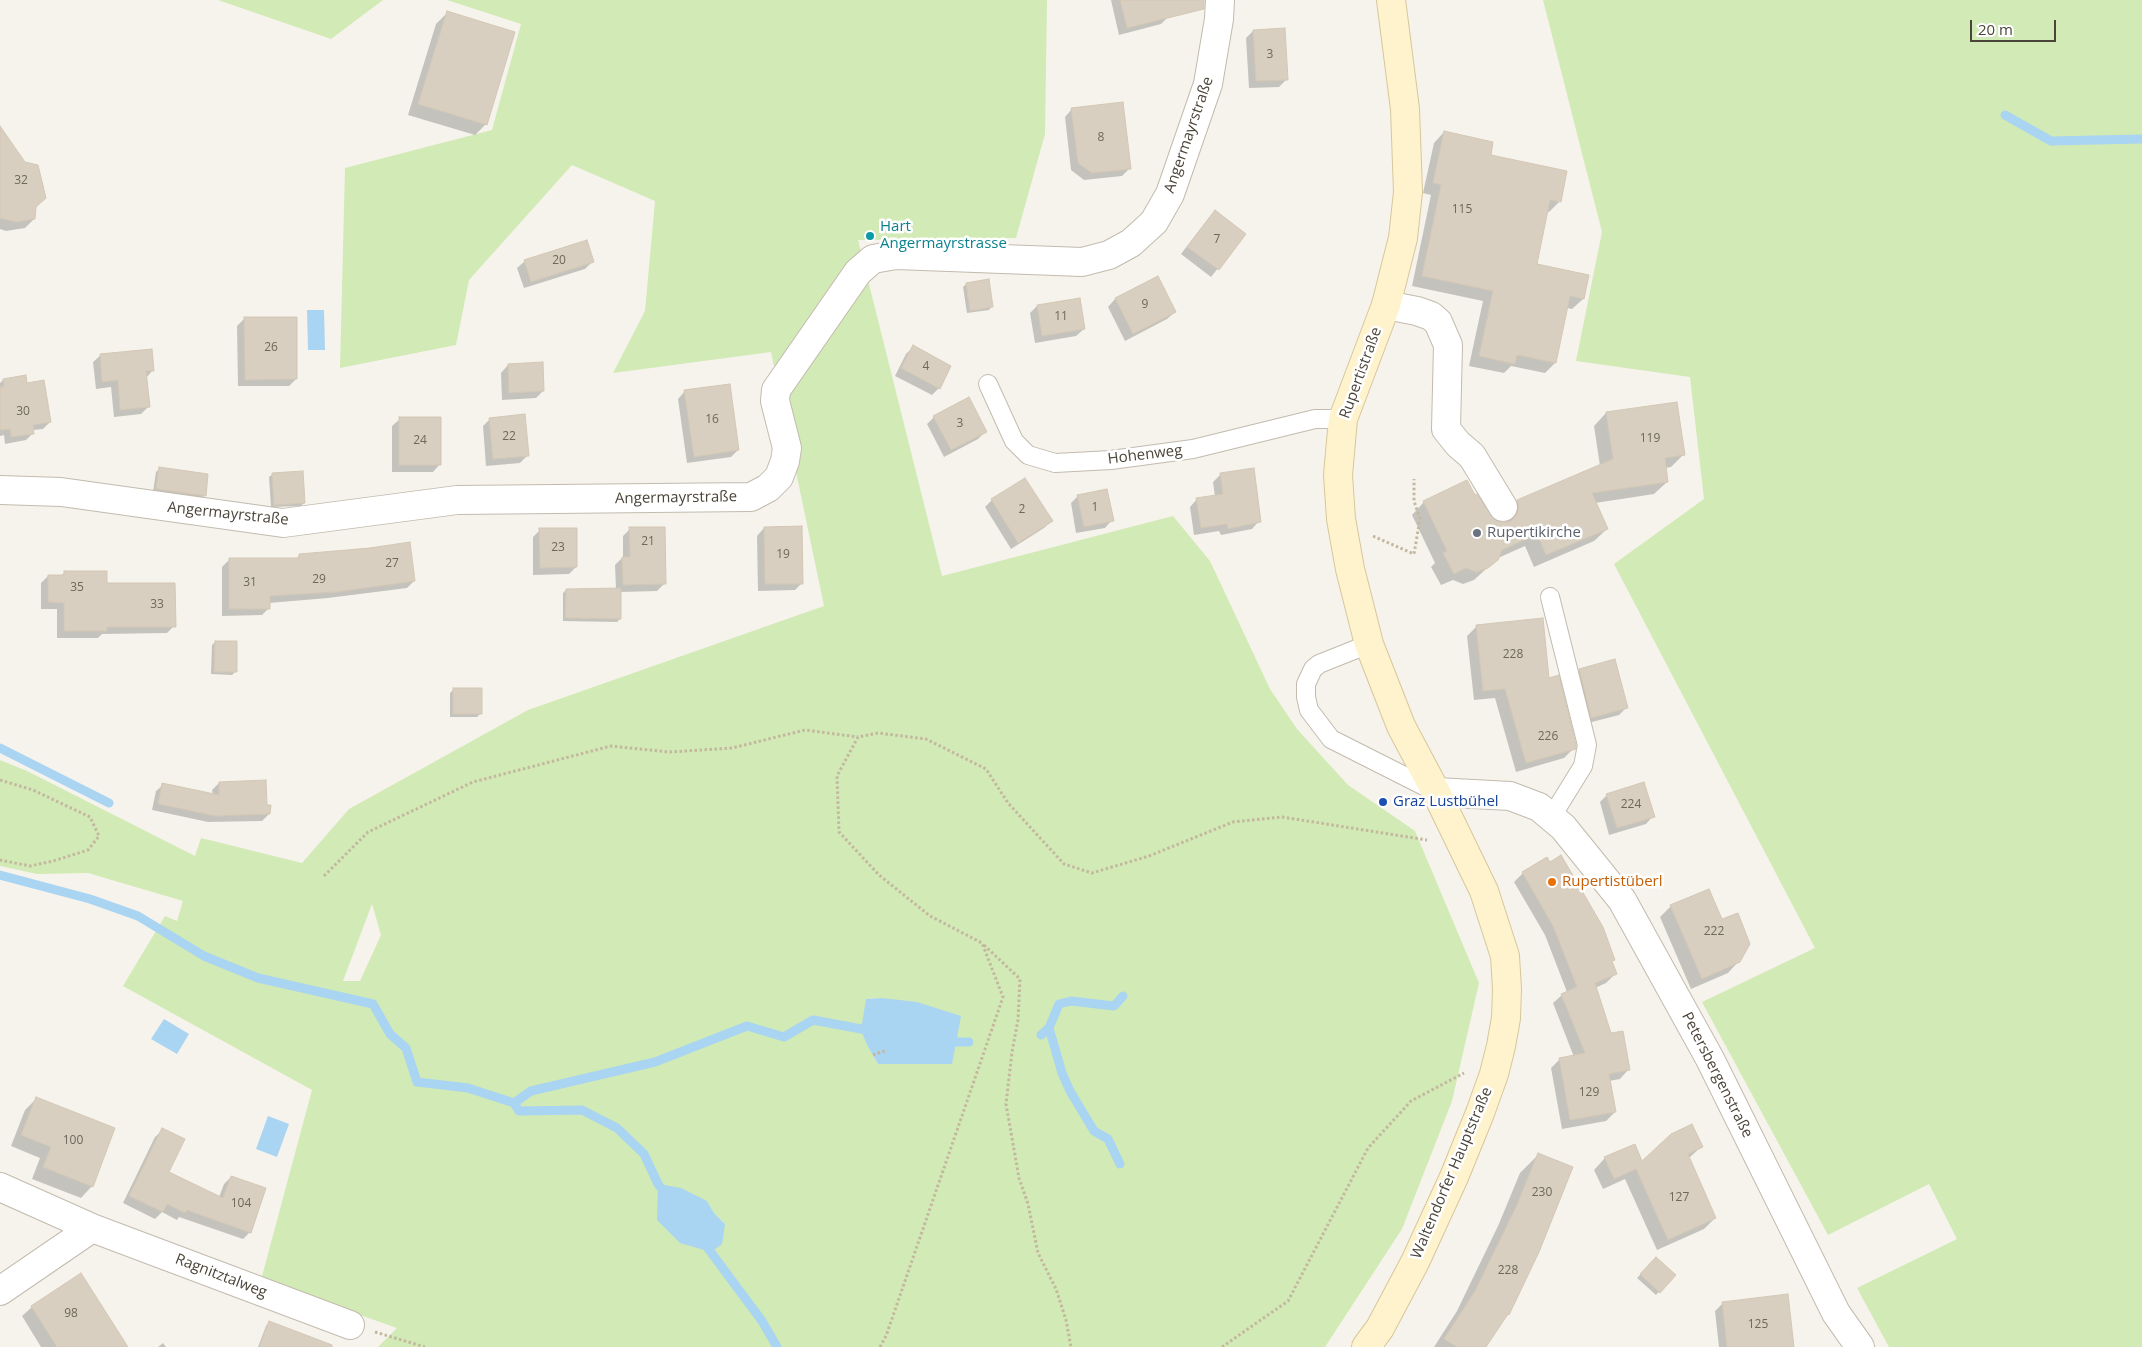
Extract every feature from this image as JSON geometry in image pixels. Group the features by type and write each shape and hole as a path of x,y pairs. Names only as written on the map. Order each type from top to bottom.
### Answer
{"main road":[{"name":"Rupertistraße","path":"1391,0 1405,109 1408,192 1403,238 1386,305 1343,419 1338,475 1340,519 1350,569 1369,644 1401,726 1436,792"},
{"name":"Waltendorfer Hauptstraße","path":"1366,1347 1380,1328 1422,1247 1454,1177 1494,1074 1506,1018 1507,990 1504,956 1484,891 1436,792"}],"street":[{"name":"Angermayrstraße","path":"0,490 61,492 283,523 457,500 751,497 768,488 778,477 786,461 787,448 775,401 776,390 858,272 873,259 896,255 1082,262 1109,255 1131,243 1154,222 1170,194 1208,84 1219,19 1220,0"},
{"path":"1386,305 1417,311 1431,316 1438,322 1448,345 1446,429 1458,444 1472,456 1503,507"},
{"name":"Petersbergenstraße","path":"1436,792 1510,796 1539,807 1563,827 1622,900 1710,1059 1836,1313 1860,1347"},
{"name":"Ragnitztalweg","path":"0,1187 92,1228 350,1325"},
{"path":"0,1291 92,1228"}],"lane":[{"name":"Hohenweg","path":"988,384 1014,441 1028,455 1055,463 1111,460 1193,449 1315,418 1343,419"},
{"path":"1550,597 1588,745 1582,766 1552,816"},
{"path":"1369,644 1319,664 1313,669 1306,684 1309,710 1331,739 1436,792"}],"path":[{"path":"1366,533 1414,554 1420,518 1414,501 1414,479"},
{"path":"324,876 368,832 473,782 611,746 670,752 732,748 805,730 858,736 878,733 926,739 986,769 1008,802 1064,864 1092,873 1149,856 1232,822 1282,818 1462,844"},
{"path":"858,736 837,776 839,832 879,875 930,916 982,943 1020,979 1018,1020 1006,1104 1019,1178 1028,1204 1038,1253 1056,1289 1066,1320 1071,1347"},
{"path":"0,780 33,790 90,817 99,836 88,850 53,861 30,866 0,860"},
{"path":"880,1347 886,1336 1003,997 982,943"},
{"path":"873,1055 887,1050"},
{"path":"1222,1347 1288,1301 1368,1148 1411,1101 1475,1067 1494,1074"},
{"path":"350,1325 425,1347"}],"green space":[{"path":"218,0 383,0 331,39"},
{"path":"447,0 1047,0 1045,134 1016,238 858,240 942,576 1173,516 1210,561 1270,689 1297,729 1348,785 1415,831 1479,983 1452,1101 1402,1229 1325,1347 378,1347 397,1328 261,1280 312,1090 123,986 165,916 177,921 183,901 88,873 37,874 0,866 0,760 27,771 195,856 201,838 302,863 349,809 528,710 824,606 771,352 613,373 645,311 655,201 572,165 469,280 456,345 340,368 345,168 492,130 521,24","holes":["372,904 381,935 360,981 343,981","882,998 910,1062 878,1064 867,1045 866,999","707,1201 714,1213 725,1224 680,1243"]},
{"path":"1543,0 2142,0 2142,1347 1889,1347 1857,1288 1957,1239 1929,1184 1828,1235 1702,1002 1815,948 1614,564 1704,499 1690,377 1576,361 1602,232"}],"water":[{"path":"307,310 324,310 325,350 308,350"},
{"path":"882,998 917,1002 961,1016 952,1064 878,1064 861,1030 866,999"},
{"path":"164,1019 189,1034 177,1054 151,1039"},
{"path":"268,1116 289,1124 277,1157 256,1149"},
{"path":"658,1184 681,1188 707,1201 714,1213 725,1224 722,1244 711,1252 680,1243 657,1220"}],"building":[{"path":"1120,0 1204,0 1204,9 1127,28"},
{"path":"447,11 515,32 487,125 418,104"},
{"path":"1285,28 1288,80 1256,81 1253,30"},
{"path":"1123,102 1131,169 1092,173 1078,163 1071,108"},
{"path":"0,126 25,162 38,165 46,198 36,207 35,219 16,222 0,218"},
{"path":"1444,131 1493,142 1491,155 1567,171 1561,202 1550,200 1537,264 1589,275 1584,299 1570,296 1556,363 1517,355 1515,364 1479,356 1493,291 1422,276 1441,185 1433,183"},
{"path":"1215,210 1246,234 1219,270 1187,247"},
{"path":"587,240 594,262 531,282 524,260"},
{"path":"1158,276 1176,312 1133,334 1115,298"},
{"path":"989,279 993,307 970,311 966,283"},
{"path":"1080,298 1085,329 1042,336 1037,305"},
{"path":"244,317 297,317 297,379 245,380"},
{"path":"913,345 951,366 940,389 901,368"},
{"path":"152,349 154,371 146,371 150,407 120,410 118,380 102,382 100,354"},
{"path":"543,362 544,391 509,393 508,364"},
{"path":"26,375 27,383 44,380 51,422 33,425 34,434 11,437 10,429 0,430 0,387 4,387 3,379"},
{"path":"730,384 739,450 694,457 684,390"},
{"path":"969,397 987,432 951,450 933,416"},
{"path":"1677,402 1685,455 1665,458 1668,482 1592,493 1608,529 1546,555 1537,534 1502,550 1498,560 1488,568 1476,572 1466,568 1454,574 1443,553 1447,551 1423,501 1467,480 1475,495 1477,494 1495,520 1503,523 1511,521 1517,514 1519,507 1517,500 1613,459 1606,412"},
{"path":"525,414 529,456 493,459 489,418"},
{"path":"399,417 441,417 441,465 399,465"},
{"path":"159,467 208,474 206,496 156,489"},
{"path":"1254,468 1261,522 1228,529 1227,524 1201,528 1196,498 1223,494 1220,473"},
{"path":"303,471 305,503 274,505 272,473"},
{"path":"1025,478 1053,521 1018,543 991,499"},
{"path":"1107,489 1114,521 1084,527 1077,495"},
{"path":"802,526 803,584 765,584 764,527"},
{"path":"629,527 665,527 666,584 623,585 622,557 630,557"},
{"path":"539,528 577,528 577,567 540,568"},
{"path":"410,542 415,581 336,592 270,596 270,609 229,609 229,558 299,558 299,554 370,548"},
{"path":"64,571 107,571 107,583 175,583 176,627 107,627 107,631 64,631 64,603 48,602 48,575 64,575"},
{"path":"621,588 621,619 565,618 566,589"},
{"path":"1543,618 1549,678 1559,675 1576,749 1526,763 1505,689 1483,691 1476,625"},
{"path":"215,641 237,641 237,672 214,672"},
{"path":"1615,659 1628,708 1591,718 1579,669"},
{"path":"453,688 482,688 482,714 453,714"},
{"path":"266,780 267,805 271,805 270,814 216,816 158,804 162,783 219,795 219,782"},
{"path":"1644,782 1655,817 1617,828 1606,794"},
{"path":"1561,855 1603,927 1615,960 1612,961 1617,974 1595,983 1611,1033 1623,1031 1630,1070 1609,1074 1616,1112 1570,1120 1559,1058 1585,1053 1561,994 1577,987 1553,926 1522,872 1547,857 1550,862"},
{"path":"1709,889 1722,919 1738,913 1750,944 1740,962 1702,979 1670,905"},
{"path":"36,1097 115,1128 93,1187 43,1167 51,1147 21,1135"},
{"path":"1692,1124 1703,1147 1688,1154 1716,1218 1668,1240 1636,1169 1614,1179 1604,1157 1635,1144 1642,1161 1671,1134"},
{"path":"162,1128 185,1139 169,1172 223,1198 231,1176 266,1188 251,1233 187,1210 185,1213 167,1204 163,1212 129,1196"},
{"path":"1538,1153 1573,1167 1539,1252 1509,1315 1486,1347 1457,1347 1444,1339 1475,1291 1516,1207"},
{"path":"1656,1257 1676,1275 1660,1293 1640,1274"},
{"path":"81,1273 128,1347 57,1347 31,1306"},
{"path":"1788,1294 1794,1347 1727,1347 1722,1302"},
{"path":"269,1321 332,1345 332,1347 259,1347"}],"waterway":[{"path":"2005,115 2051,141 2142,139"},
{"path":"0,748 109,803"},
{"path":"0,875 90,899 138,916 204,956 258,978 373,1004 390,1034 406,1048 417,1082 468,1088 514,1103 531,1091 655,1062 747,1026 784,1037 813,1020 872,1031"},
{"path":"1041,1035 1049,1028 1059,1004 1071,1001 1114,1006 1123,996"},
{"path":"1049,1028 1062,1073 1070,1091 1094,1131 1108,1139 1120,1164"},
{"path":"947,1042 969,1042"},
{"path":"514,1103 519,1111 582,1110 617,1128 644,1154 658,1184 665,1193"},
{"path":"704,1243 762,1321 777,1347"}],"place":[{"name":"Hart Angermayrstrasse","path":"870,236"},
{"name":"Rupertikirche","path":"1477,533"},
{"name":"Graz Lustbühel","path":"1383,802"},
{"name":"Rupertistüberl","path":"1552,882"}]}
